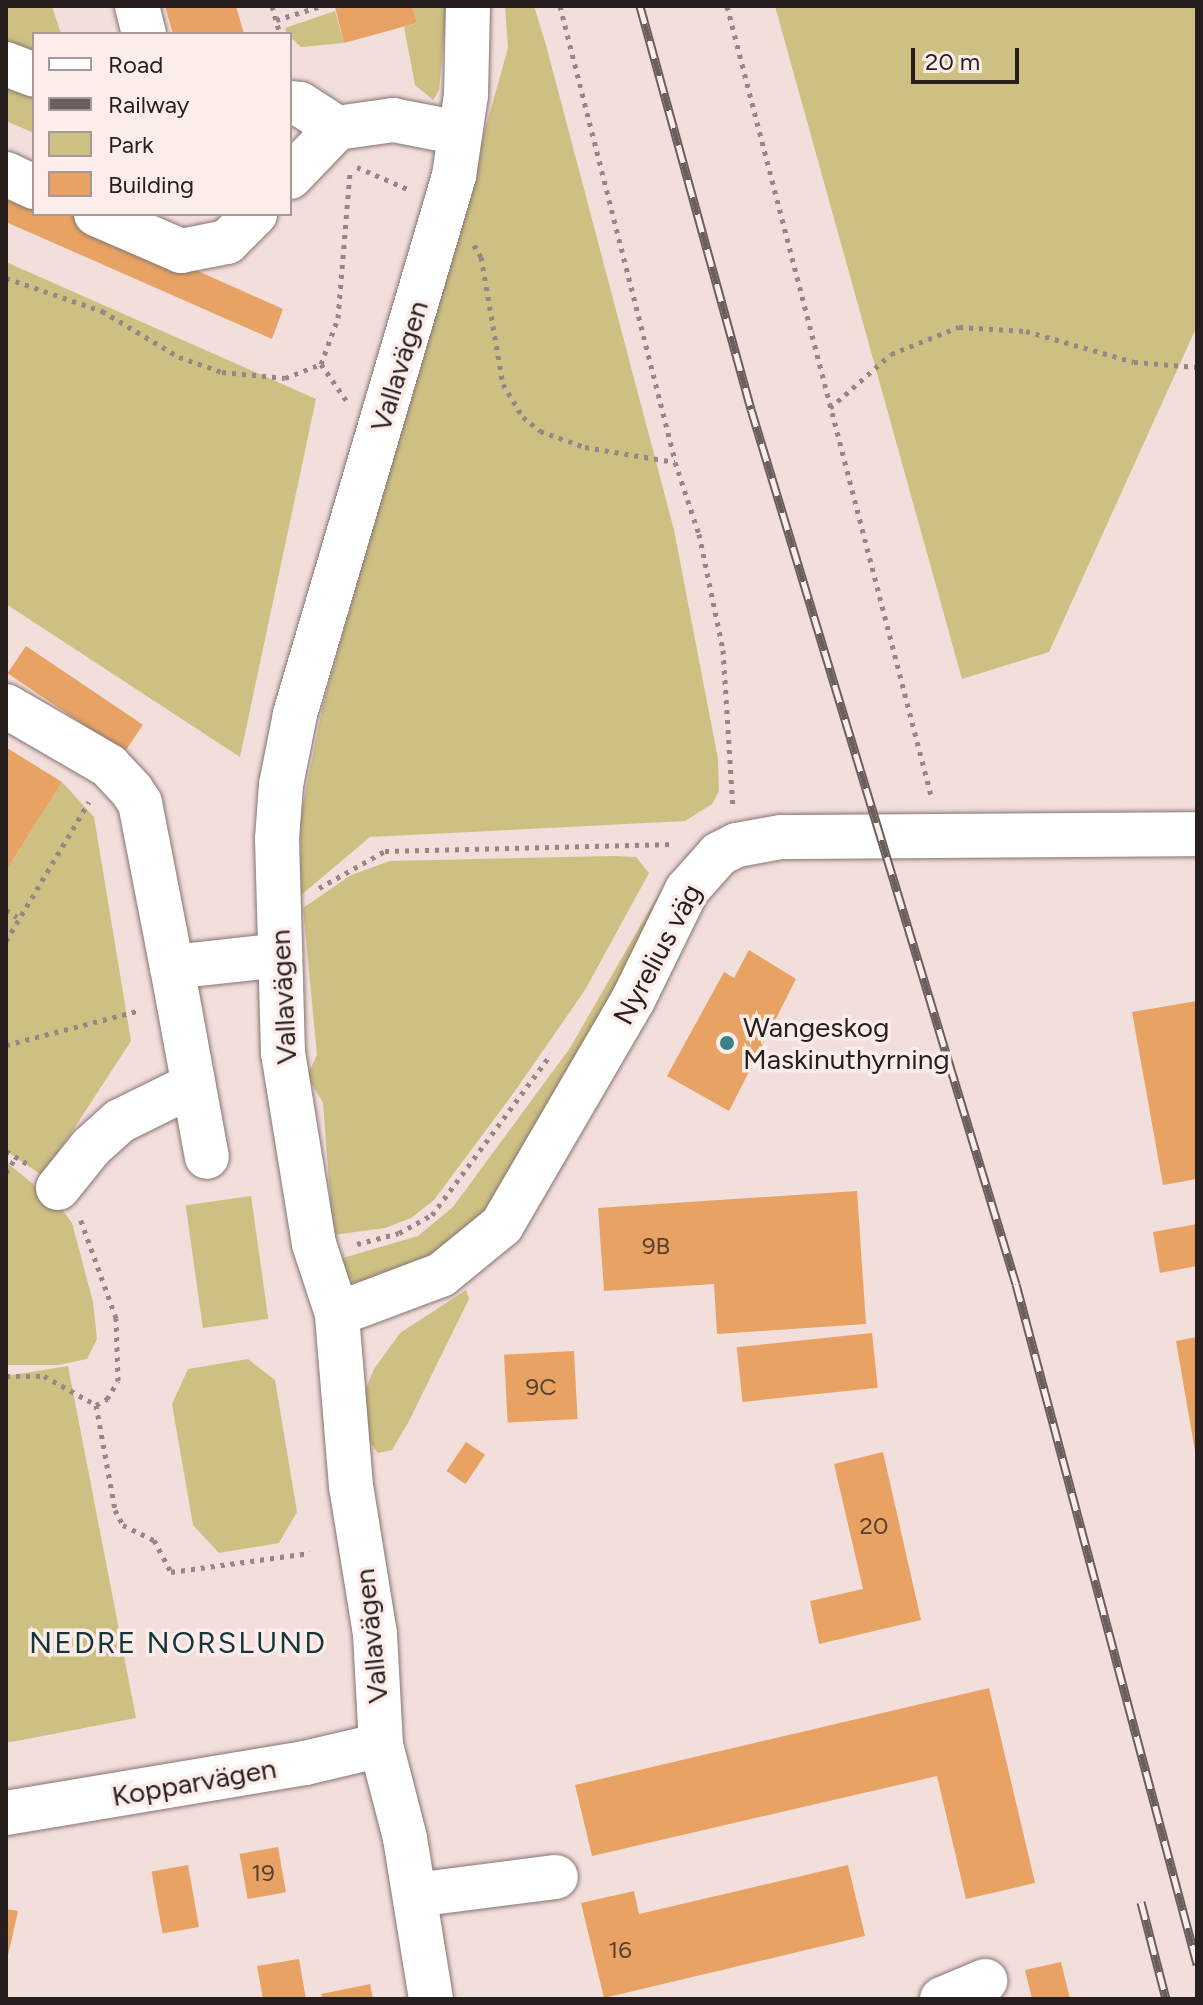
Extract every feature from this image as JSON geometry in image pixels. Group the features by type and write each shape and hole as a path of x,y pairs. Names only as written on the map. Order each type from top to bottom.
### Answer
{"street":[{"path":"137,6 144,32"},
{"name":"Vallavägen","path":"431,1999 415,1895 381,1745 378,1665 351,1486 337,1314 314,1244 283,1053 279,935 281,785 295,714 442,221 460,133 468,6"},
{"path":"6,64 32,74"},
{"path":"292,103 300,104 344,147"},
{"path":"295,172 393,120 460,133"},
{"path":"6,174 32,186"},
{"path":"101,216 181,251 227,242 253,216"},
{"path":"6,706 109,766 140,803 207,1157"},
{"name":"Nyrelius väg","path":"337,1314 441,1275 502,1225 633,1000 687,890 704,867 737,845 781,837 983,833 1197,834"},
{"path":"174,983 279,935"},
{"path":"69,1202 91,1147 120,1121 193,1085"},
{"name":"Kopparvägen","path":"6,1813 305,1763 381,1745"},
{"path":"415,1895 556,1877"},
{"path":"942,1999 985,1981"}],"path":[{"path":"272,6 279,32"},
{"path":"276,20 321,6"},
{"path":"560,6 675,462 699,534 723,650 737,845"},
{"path":"727,6 934,807"},
{"path":"344,147 410,190 442,221 470,239 481,257 503,384 523,417 540,431 585,447 675,462"},
{"path":"295,172 344,147"},
{"path":"6,278 102,311 179,357 222,372 285,378 321,364 338,318 344,147"},
{"path":"830,408 891,354 959,327 1026,331 1134,362 1197,367"},
{"path":"321,364 377,438"},
{"path":"6,941 17,917 109,766"},
{"path":"279,935 348,867 385,851 682,844"},
{"path":"6,910 17,917"},
{"path":"6,1045 174,983"},
{"path":"6,1173 16,1157"},
{"path":"69,1202 119,1334 118,1381 107,1399 96,1405"},
{"path":"6,1376 44,1376 96,1405"},
{"path":"96,1405 115,1510 123,1525 154,1540 171,1572 310,1553"}],"green space":[{"path":"6,6 52,6 60,32 32,32 32,57 6,47"},
{"path":"412,6 447,6 439,90 433,100 415,85 404,27 417,23"},
{"path":"505,6 534,6 546,45 674,530 718,759 719,791 712,804 685,821 370,837 300,896 301,815 323,704 508,48"},
{"path":"775,6 1197,6 1197,326 1049,652 962,679"},
{"path":"335,11 344,43 301,47 292,39 292,32 286,32 285,28"},
{"path":"6,84 32,94 32,132 6,121"},
{"path":"6,262 316,399 240,757 6,604"},
{"path":"62,782 94,817 131,1041 43,1176 6,1151 6,871"},
{"path":"636,857 649,873 585,990 515,1091 434,1200 411,1218 385,1228 333,1235 323,1103 307,1076 317,1055 303,908 351,875 390,861"},
{"path":"665,883 615,989 486,1210 440,1255 363,1285 352,1282 336,1260 418,1236 453,1207 570,1048"},
{"path":"6,1162 59,1205 72,1223 93,1302 97,1339 87,1359 58,1365 6,1365"},
{"path":"251,1196 268,1319 203,1328 186,1205"},
{"path":"466,1290 469,1299 408,1423 392,1450 378,1453 367,1439 365,1391 374,1369 400,1333"},
{"path":"248,1359 275,1380 297,1512 279,1543 219,1553 193,1525 172,1404 188,1369"},
{"path":"68,1366 136,1718 6,1743 6,1376"}],"building":[{"path":"165,6 236,6 243,32 172,32"},
{"path":"412,6 417,23 344,43 335,7"},
{"path":"6,186 32,197 32,216 74,216 283,309 272,339 6,222"},
{"path":"26,646 143,725 124,752 8,673"},
{"path":"6,750 62,782 6,871"},
{"path":"749,950 796,979 729,1111 667,1076 724,972 734,978"},
{"path":"1197,1001 1197,1179 1163,1185 1132,1012"},
{"path":"857,1191 866,1324 717,1334 714,1284 604,1291 598,1208"},
{"path":"1197,1224 1197,1266 1160,1273 1153,1232"},
{"path":"872,1333 878,1388 742,1402 737,1347"},
{"path":"1197,1337 1197,1450 1195,1451 1176,1341"},
{"path":"574,1351 578,1419 508,1423 504,1355"},
{"path":"466,1442 485,1455 465,1484 446,1471"},
{"path":"883,1452 921,1620 819,1644 810,1601 863,1589 834,1464"},
{"path":"989,1688 1035,1883 966,1899 937,1776 592,1856 575,1785"},
{"path":"278,1847 286,1892 248,1899 240,1854"},
{"path":"188,1865 199,1927 163,1933 152,1871"},
{"path":"848,1865 865,1936 604,1998 581,1903 634,1891 639,1914"},
{"path":"6,1909 18,1911 7,1960 6,1960"},
{"path":"299,1959 306,1999 263,1999 257,1966"},
{"path":"1061,1962 1070,1999 1032,1999 1025,1970"},
{"path":"370,1984 373,1999 323,1999 321,1994"}],"railway":[{"path":"640,6 751,409 1016,1284 1197,1964"},
{"path":"1141,1902 1166,1999"}],"place":[{"name":"Wangeskog Maskinuthyrning","path":"727,1043"}],"district":[{"name":"NEDRE NORSLUND","path":"178,1643"}]}
